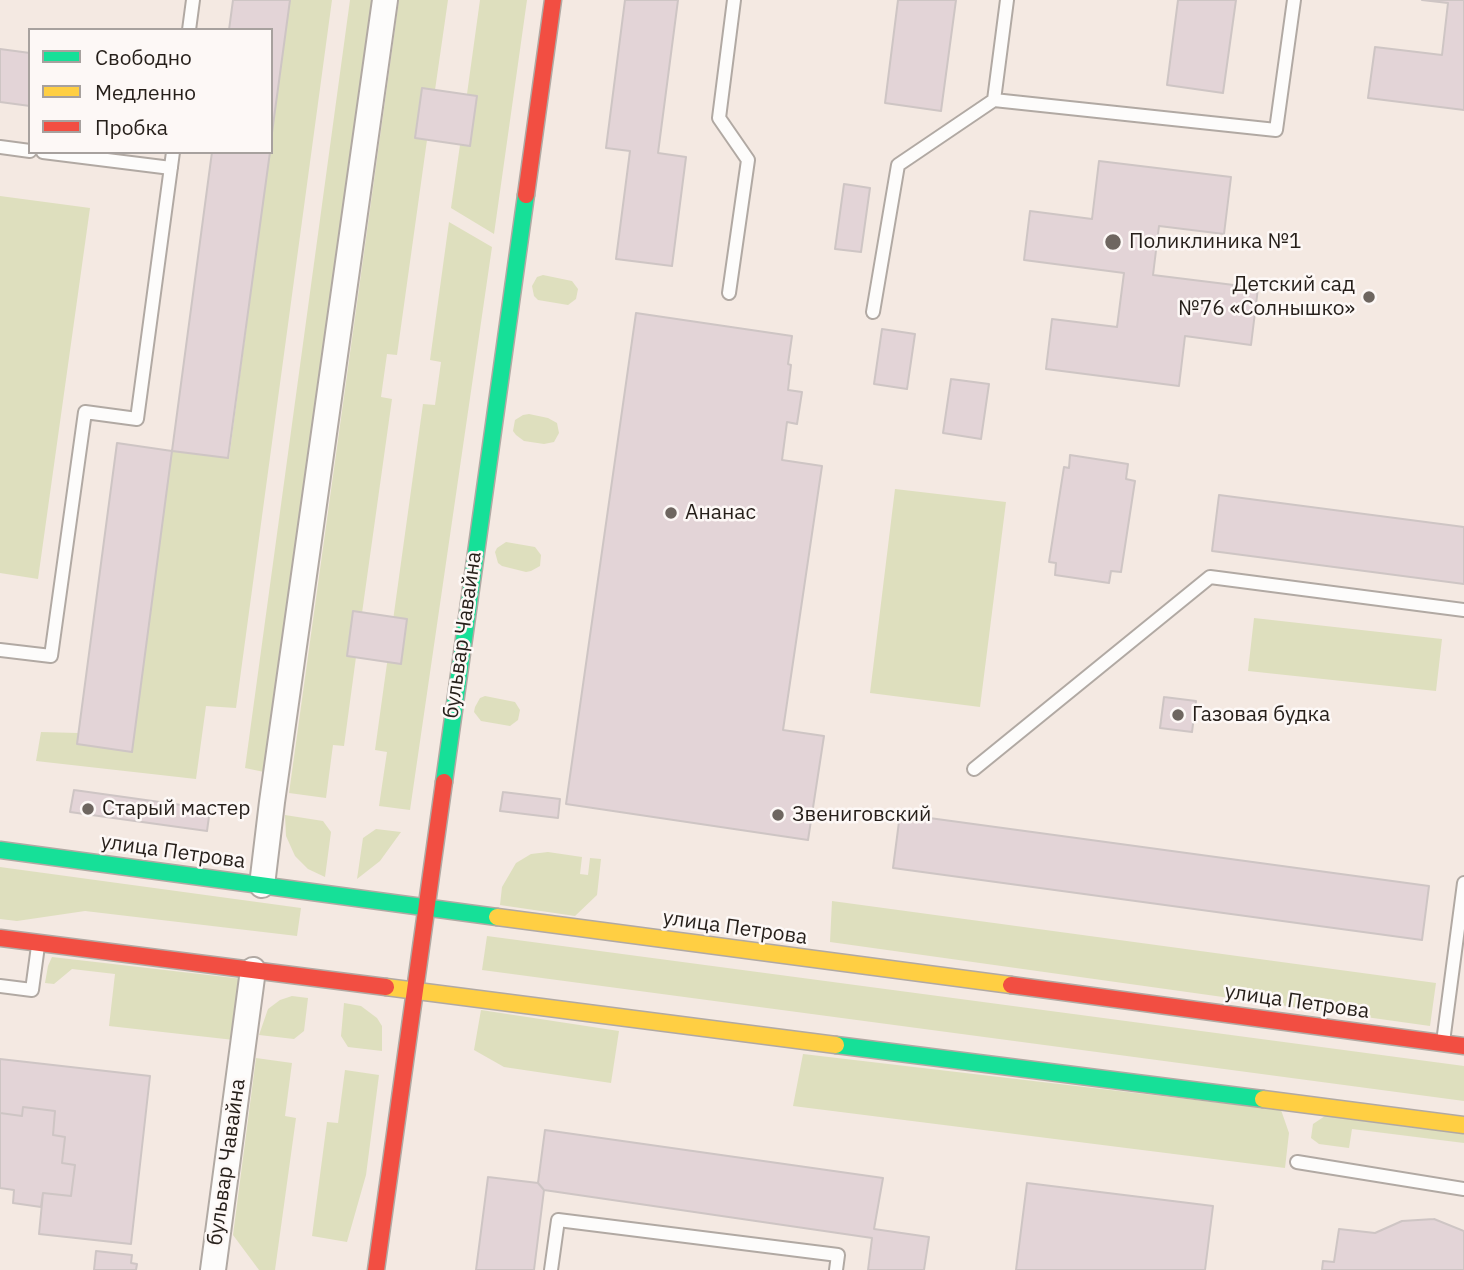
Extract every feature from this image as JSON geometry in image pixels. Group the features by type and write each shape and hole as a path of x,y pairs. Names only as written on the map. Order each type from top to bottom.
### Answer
{"main road":[{"name":"бульвар Чавайна","path":"376,1270 553,0"},
{"name":"улица Петрова","path":"0,850 1464,1046"},
{"path":"0,938 1464,1125"}],"street":[{"path":"262,885 385,0"},
{"name":"бульвар Чавайна","path":"213,1270 253,970"}],"lane":[{"path":"190,28 193,0"},
{"path":"729,293 748,160 719,118 734,0"},
{"path":"994,100 1007,0"},
{"path":"873,312 898,165 994,100 1276,130 1294,0"},
{"path":"0,147 28,150"},
{"path":"58,154 171,169"},
{"path":"0,650 51,656 85,412 137,419 173,154"},
{"path":"974,769 1210,577 1464,610"},
{"path":"1443,1043 1464,883"},
{"path":"0,986 32,990 39,943"},
{"path":"1297,1162 1464,1189"},
{"path":"551,1270 558,1220 838,1255 836,1270"}],"green space":[{"path":"290,0 332,0 236,708 206,706 196,779 36,761 41,732 78,733 77,744 132,751 172,451 229,458 269,154 273,154 273,128"},
{"path":"350,0 374,0 264,772 245,768"},
{"path":"399,0 448,0 435,90 415,138 427,140 397,355 387,354 381,397 392,399 362,613 353,612 347,656 356,657 344,746 333,745 326,798 289,793"},
{"path":"480,0 527,0 494,234 451,208 460,145 470,146 477,96 467,94"},
{"path":"0,196 90,208 38,579 0,573"},
{"path":"449,222 492,247 410,810 379,806 387,752 375,750 423,404 435,405 441,362 430,360"},
{"path":"543,275 572,281 578,289 576,299 568,305 538,300 534,296 532,286 537,277"},
{"path":"529,414 557,423 559,433 554,442 544,444 524,441 516,435 513,431 515,420"},
{"path":"895,489 1006,502 980,707 870,693"},
{"path":"506,542 535,547 541,555 540,566 526,572 502,566 498,563 495,552"},
{"path":"1254,618 1442,639 1436,691 1248,671"},
{"path":"485,696 515,702 520,710 518,720 510,726 481,721 474,712 480,698"},
{"path":"285,815 323,821 331,832 325,877 308,869 295,856 286,836"},
{"path":"376,829 401,832 380,861 357,879 363,838"},
{"path":"548,852 582,857 580,874 588,875 590,858 601,859 597,895 575,916 500,905 502,887 516,863 531,854"},
{"path":"0,867 301,908 297,936 85,911 17,921 0,919"},
{"path":"832,901 1436,983 1430,1026 830,942"},
{"path":"487,936 1464,1066 1464,1101 482,970"},
{"path":"52,957 243,979 234,1040 109,1026 115,974 72,969 54,984 45,983"},
{"path":"292,996 308,998 304,1031 294,1039 259,1035 268,1009 280,1000"},
{"path":"344,1003 361,1006 377,1018 382,1026 382,1051 348,1047 341,1036"},
{"path":"481,1010 619,1031 611,1083 504,1067 474,1050"},
{"path":"803,1054 1281,1110 1289,1133 1285,1168 793,1106"},
{"path":"256,1058 292,1063 285,1116 296,1118 275,1270 259,1270 233,1235"},
{"path":"345,1070 379,1075 366,1175 347,1242 312,1236 327,1122 338,1123"},
{"path":"1325,1116 1464,1134 1464,1143 1352,1129 1349,1148 1319,1144 1311,1138 1313,1124"}],"building":[{"path":"233,0 290,0 273,125 273,28 229,28"},
{"path":"625,0 678,0 658,153 686,157 672,266 616,259 630,151 606,148"},
{"path":"898,0 956,0 941,111 885,103"},
{"path":"1178,0 1236,0 1223,93 1167,85"},
{"path":"1422,0 1464,0 1464,110 1368,98 1375,47 1442,55 1448,3"},
{"path":"0,49 28,53 28,106 0,102"},
{"path":"422,88 477,96 470,146 415,138"},
{"path":"212,154 270,154 228,458 172,451"},
{"path":"1099,161 1231,177 1224,234 1159,226 1153,275 1258,288 1251,345 1185,336 1179,386 1046,369 1052,319 1117,327 1124,273 1024,260 1030,211 1092,219"},
{"path":"844,184 870,188 861,252 835,249"},
{"path":"636,313 792,336 788,390 802,392 797,424 787,422 782,460 822,466 783,730 824,736 808,840 566,804"},
{"path":"882,329 915,334 907,389 874,384"},
{"path":"951,379 989,384 981,439 943,433"},
{"path":"117,443 172,451 132,752 77,744"},
{"path":"1070,455 1128,464 1126,479 1135,481 1121,572 1111,571 1109,583 1055,575 1056,563 1049,562 1064,467 1069,468"},
{"path":"1219,495 1464,527 1464,584 1212,551"},
{"path":"353,611 407,619 401,664 347,656"},
{"name":"Газовая будка","path":"1164,697 1196,701 1192,732 1160,728"},
{"path":"74,790 210,809 207,831 70,812"},
{"path":"503,792 560,799 558,818 500,811"},
{"path":"900,814 1429,886 1422,940 893,868"},
{"path":"0,1059 150,1076 131,1244 39,1234 43,1193 71,1196 75,1165 62,1163 65,1137 53,1135 55,1111 23,1107 22,1116 0,1113"},
{"path":"23,1107 55,1111 53,1135 65,1137 62,1163 75,1165 71,1196 43,1193 41,1207 13,1203 14,1190 0,1188 0,1113 22,1116"},
{"path":"545,1130 883,1178 874,1229 929,1237 924,1270 868,1270 872,1238 544,1190 538,1183"},
{"path":"488,1177 538,1183 544,1190 534,1270 476,1270"},
{"path":"1027,1183 1213,1206 1205,1270 1016,1270"},
{"path":"1434,1219 1464,1231 1464,1270 1322,1270 1323,1261 1334,1262 1339,1229 1375,1233 1402,1221"},
{"path":"96,1251 132,1255 131,1263 137,1264 136,1270 94,1270"}],"traffic: fast":[{"path":"444,782 526,195"},
{"path":"0,850 497,917"},
{"path":"836,1045 1263,1099"}],"traffic: slow":[{"path":"497,917 1011,985"},
{"path":"386,987 836,1045"},
{"path":"1263,1099 1464,1125"}],"traffic: jam":[{"path":"526,195 553,0"},
{"path":"376,1270 444,782"},
{"path":"0,938 386,987"},
{"path":"1011,985 1464,1046"}],"place":[{"name":"Поликлиника №1","path":"1113,242"},
{"name":"Детский сад №76 «Солнышко»","path":"1369,297"},
{"name":"Ананас","path":"671,513"},
{"name":"Газовая будка","path":"1178,715"},
{"name":"Старый мастер","path":"88,809"},
{"name":"Звениговский","path":"778,815"}]}
